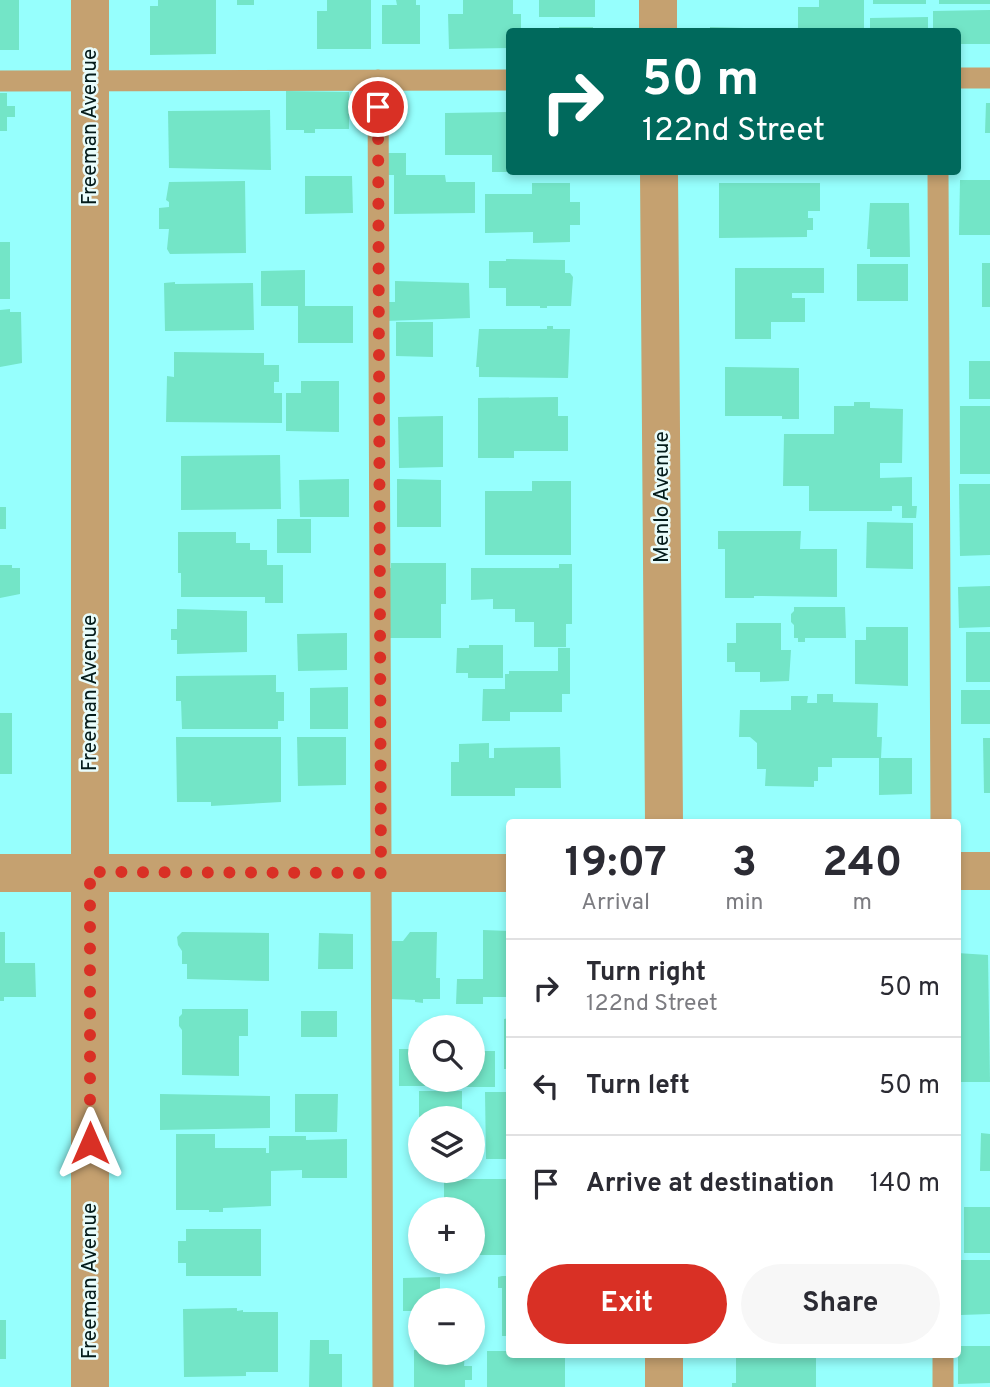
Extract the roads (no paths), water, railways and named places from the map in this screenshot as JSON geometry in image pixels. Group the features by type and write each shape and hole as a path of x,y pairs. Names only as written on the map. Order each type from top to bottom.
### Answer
{"street":[{"name":"Freeman Avenue","path":"90,0 90,1387"},
{"path":"658,0 658,28"},
{"name":"Menlo Avenue","path":"659,175 664,819"},
{"path":"961,871 990,871"},
{"path":"0,873 506,873"},
{"path":"664,1358 664,1387"}],"lane":[{"path":"961,78 990,78"},
{"path":"378,80 383,1387"},
{"path":"0,81 506,80"},
{"path":"938,175 941,819"},
{"path":"943,1358 943,1387"}]}
